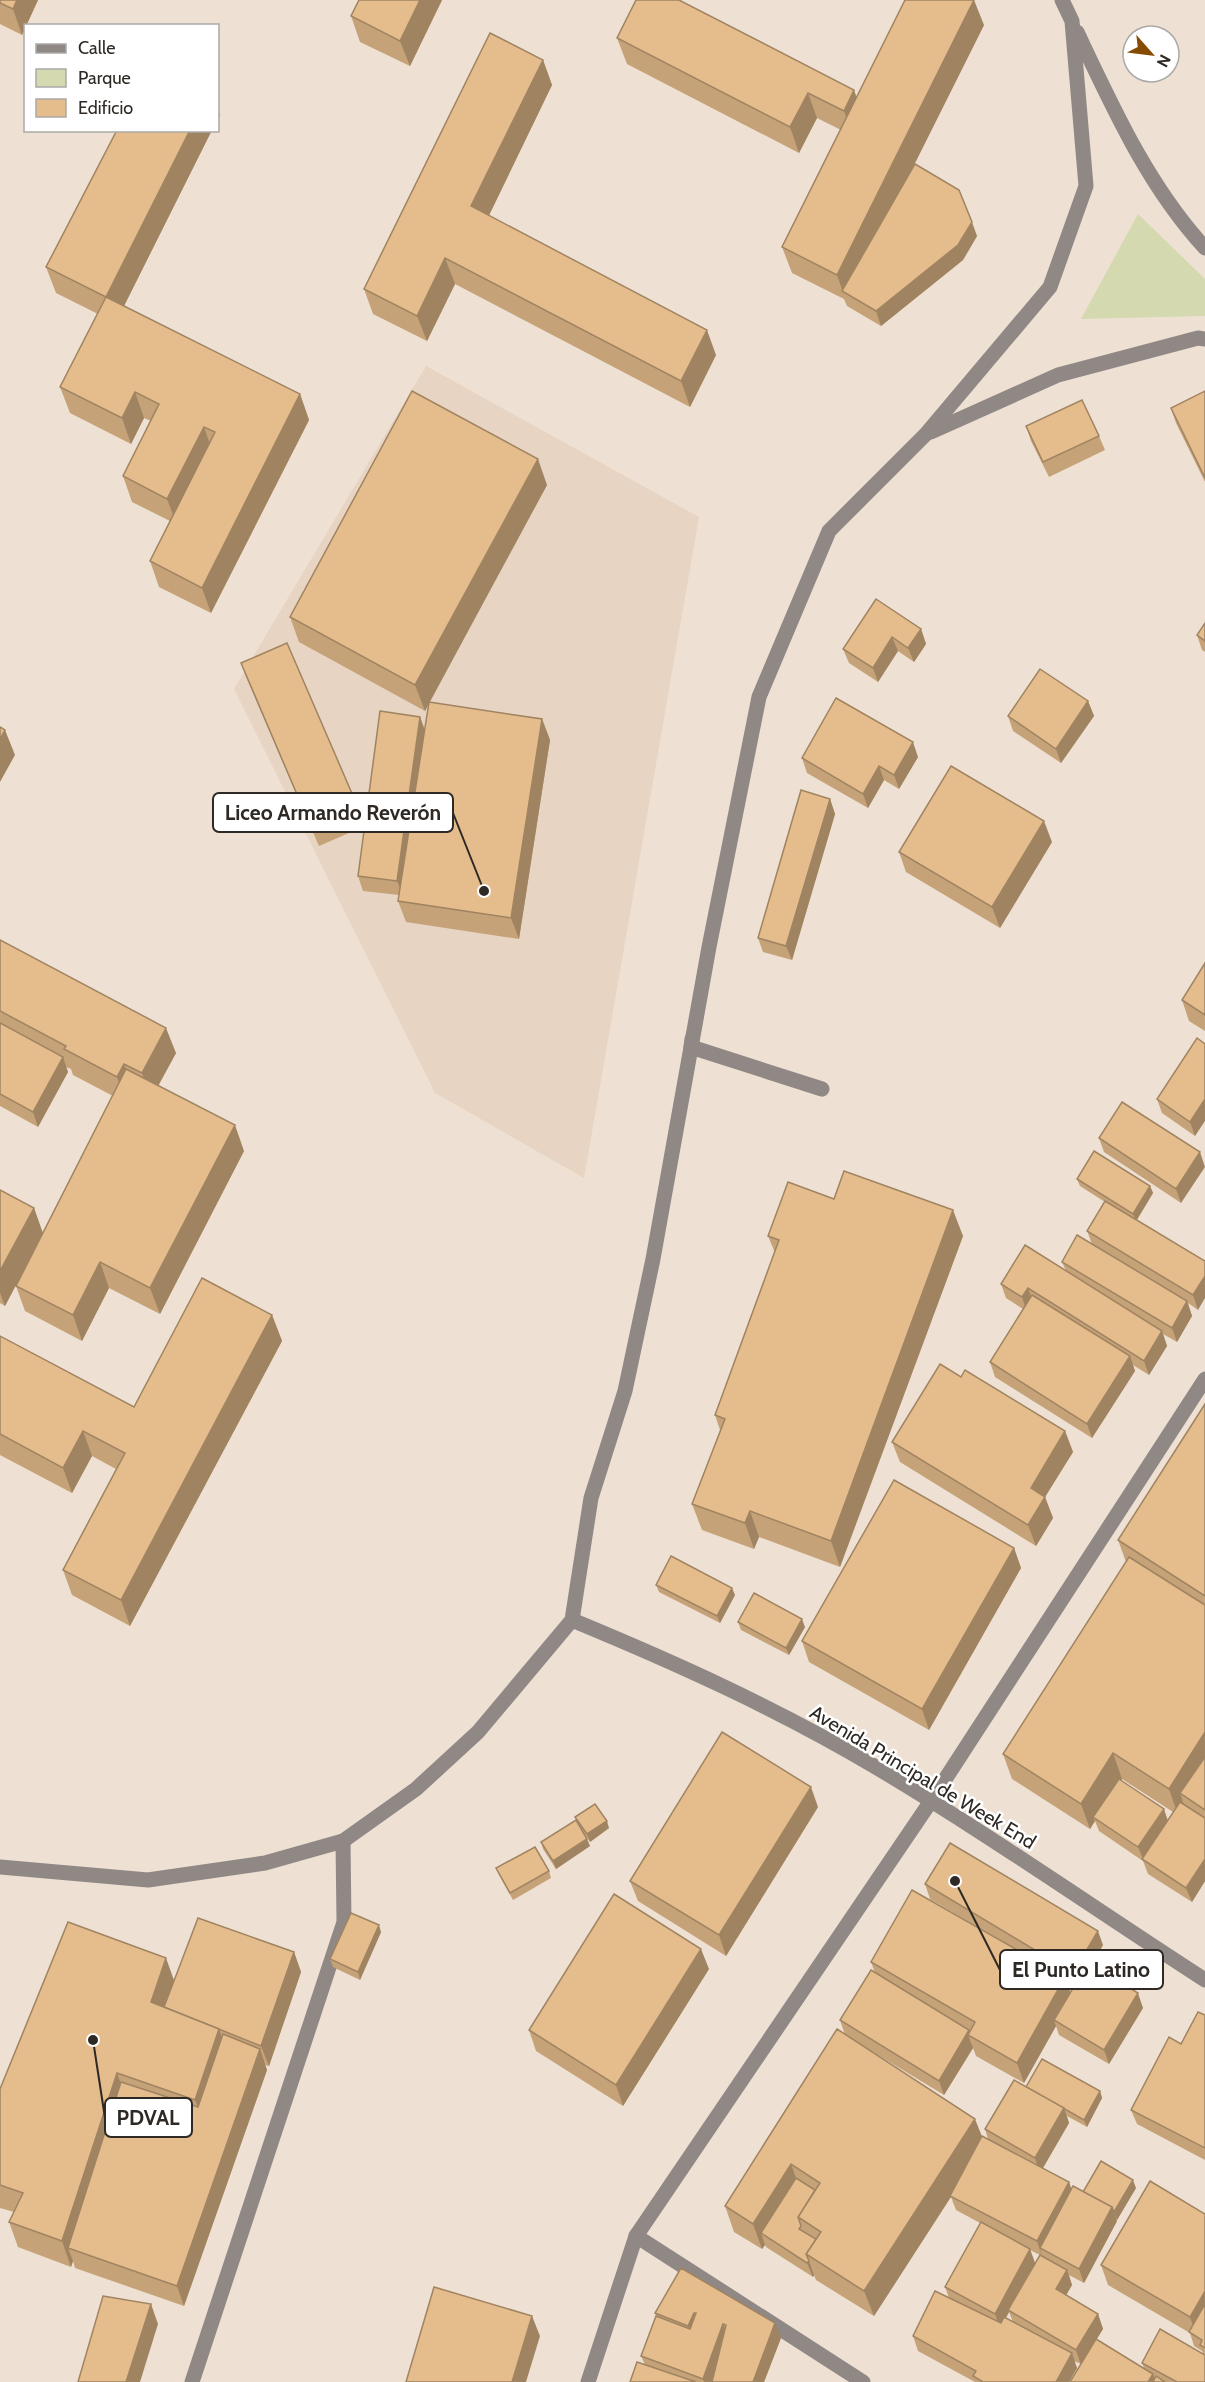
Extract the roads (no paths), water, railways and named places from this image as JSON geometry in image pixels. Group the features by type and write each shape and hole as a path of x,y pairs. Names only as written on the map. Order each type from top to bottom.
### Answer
{"street":[{"path":"1062,0 1124,132 1184,225 1205,248"},
{"path":"0,1868 148,1880 265,1863 343,1841 416,1789 478,1732 572,1620 591,1498 625,1391 653,1259 691,1047 759,697 829,531 926,434 1050,287 1086,186 1072,21"},
{"path":"926,434 1058,375 1198,338 1205,339"},
{"path":"691,1047 822,1089"},
{"path":"588,2382 636,2236 930,1801 1205,1379"},
{"name":"Avenida Principal de Week End","path":"572,1620 677,1664 773,1711 873,1766 1205,1980"},
{"path":"192,2382 344,1923 343,1841"},
{"path":"636,2236 864,2382"}],"place":[{"name":"Liceo Armando Reverón","path":"484,891"},
{"name":"El Punto Latino","path":"955,1881"},
{"name":"PDVAL","path":"93,2040"}]}
